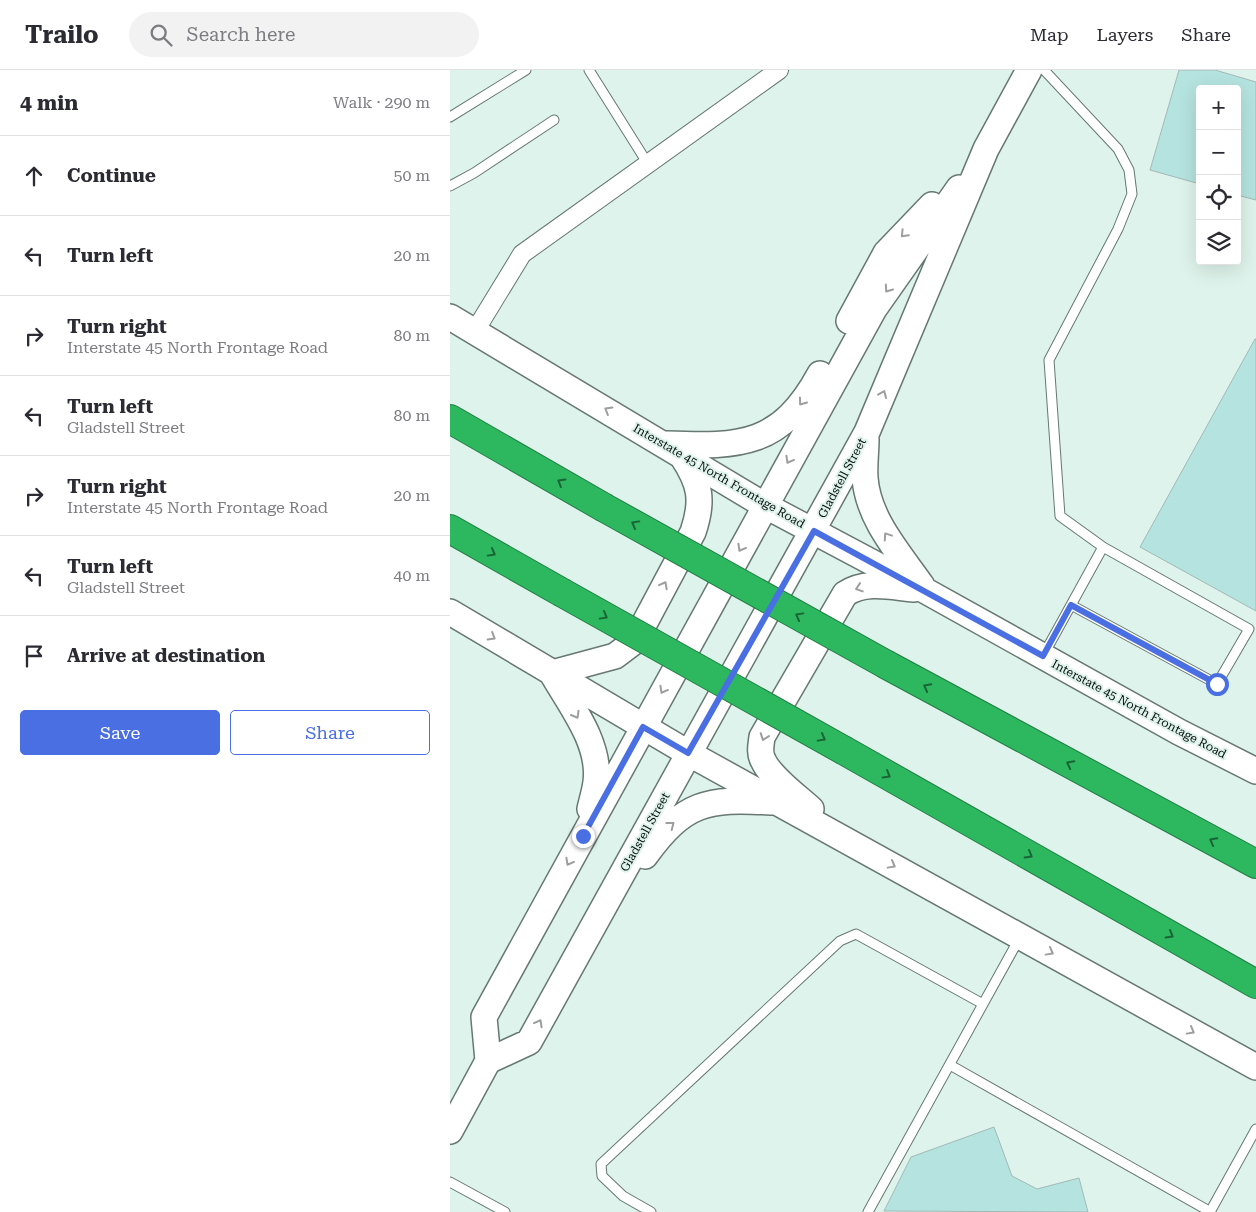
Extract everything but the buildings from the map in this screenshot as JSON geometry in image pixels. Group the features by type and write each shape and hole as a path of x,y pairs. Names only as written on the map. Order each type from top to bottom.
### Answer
{"highway":[{"path":"450,399 483,436"},
{"path":"450,419 887,666 1256,864"},
{"path":"450,529 1256,984"}],"street":[{"path":"475,331 522,254 779,70"},
{"name":"Gladstell Street","path":"986,149 874,309 764,505 484,1017 488,1060 529,1042 688,753 814,531 867,432 986,149 1029,70"},
{"path":"672,449 741,443 760,437 784,421 796,410 815,384 886,253 986,149"},
{"name":"Interstate 45 North Frontage Road","path":"450,317 764,505 924,590 1179,732 1256,771"},
{"path":"867,432 865,478 871,508 880,525 924,590"},
{"path":"552,673 615,656 635,641 693,532 698,515 698,487 693,473 672,449"},
{"path":"849,842 783,784 763,761 760,749 762,737 845,594 865,585 924,590"},
{"path":"450,612 688,753 1256,1067"},
{"path":"552,673 590,740 595,758 596,781 583,836"},
{"path":"589,933 663,831 687,813 707,803 732,800 779,803"},
{"path":"450,1132 488,1060"}],"lane":[{"path":"450,117 526,70"},
{"path":"589,70 648,164"},
{"path":"1044,70 1118,148 1129,170 1132,194 1118,229 1049,360 1060,516 1103,547 1249,629 1217,684 1071,605"},
{"path":"450,186 474,173 554,120"},
{"path":"1043,656 1103,547"},
{"path":"651,1212 622,1196 602,1176 601,1164 840,941 856,934 983,1004"},
{"path":"868,1212 1021,936"},
{"path":"950,1065 1209,1212 1256,1129"},
{"path":"450,1182 505,1212"}],"route":[{"path":"583,836 643,727 688,753 814,531 1043,656 1071,605 1217,684"}]}
